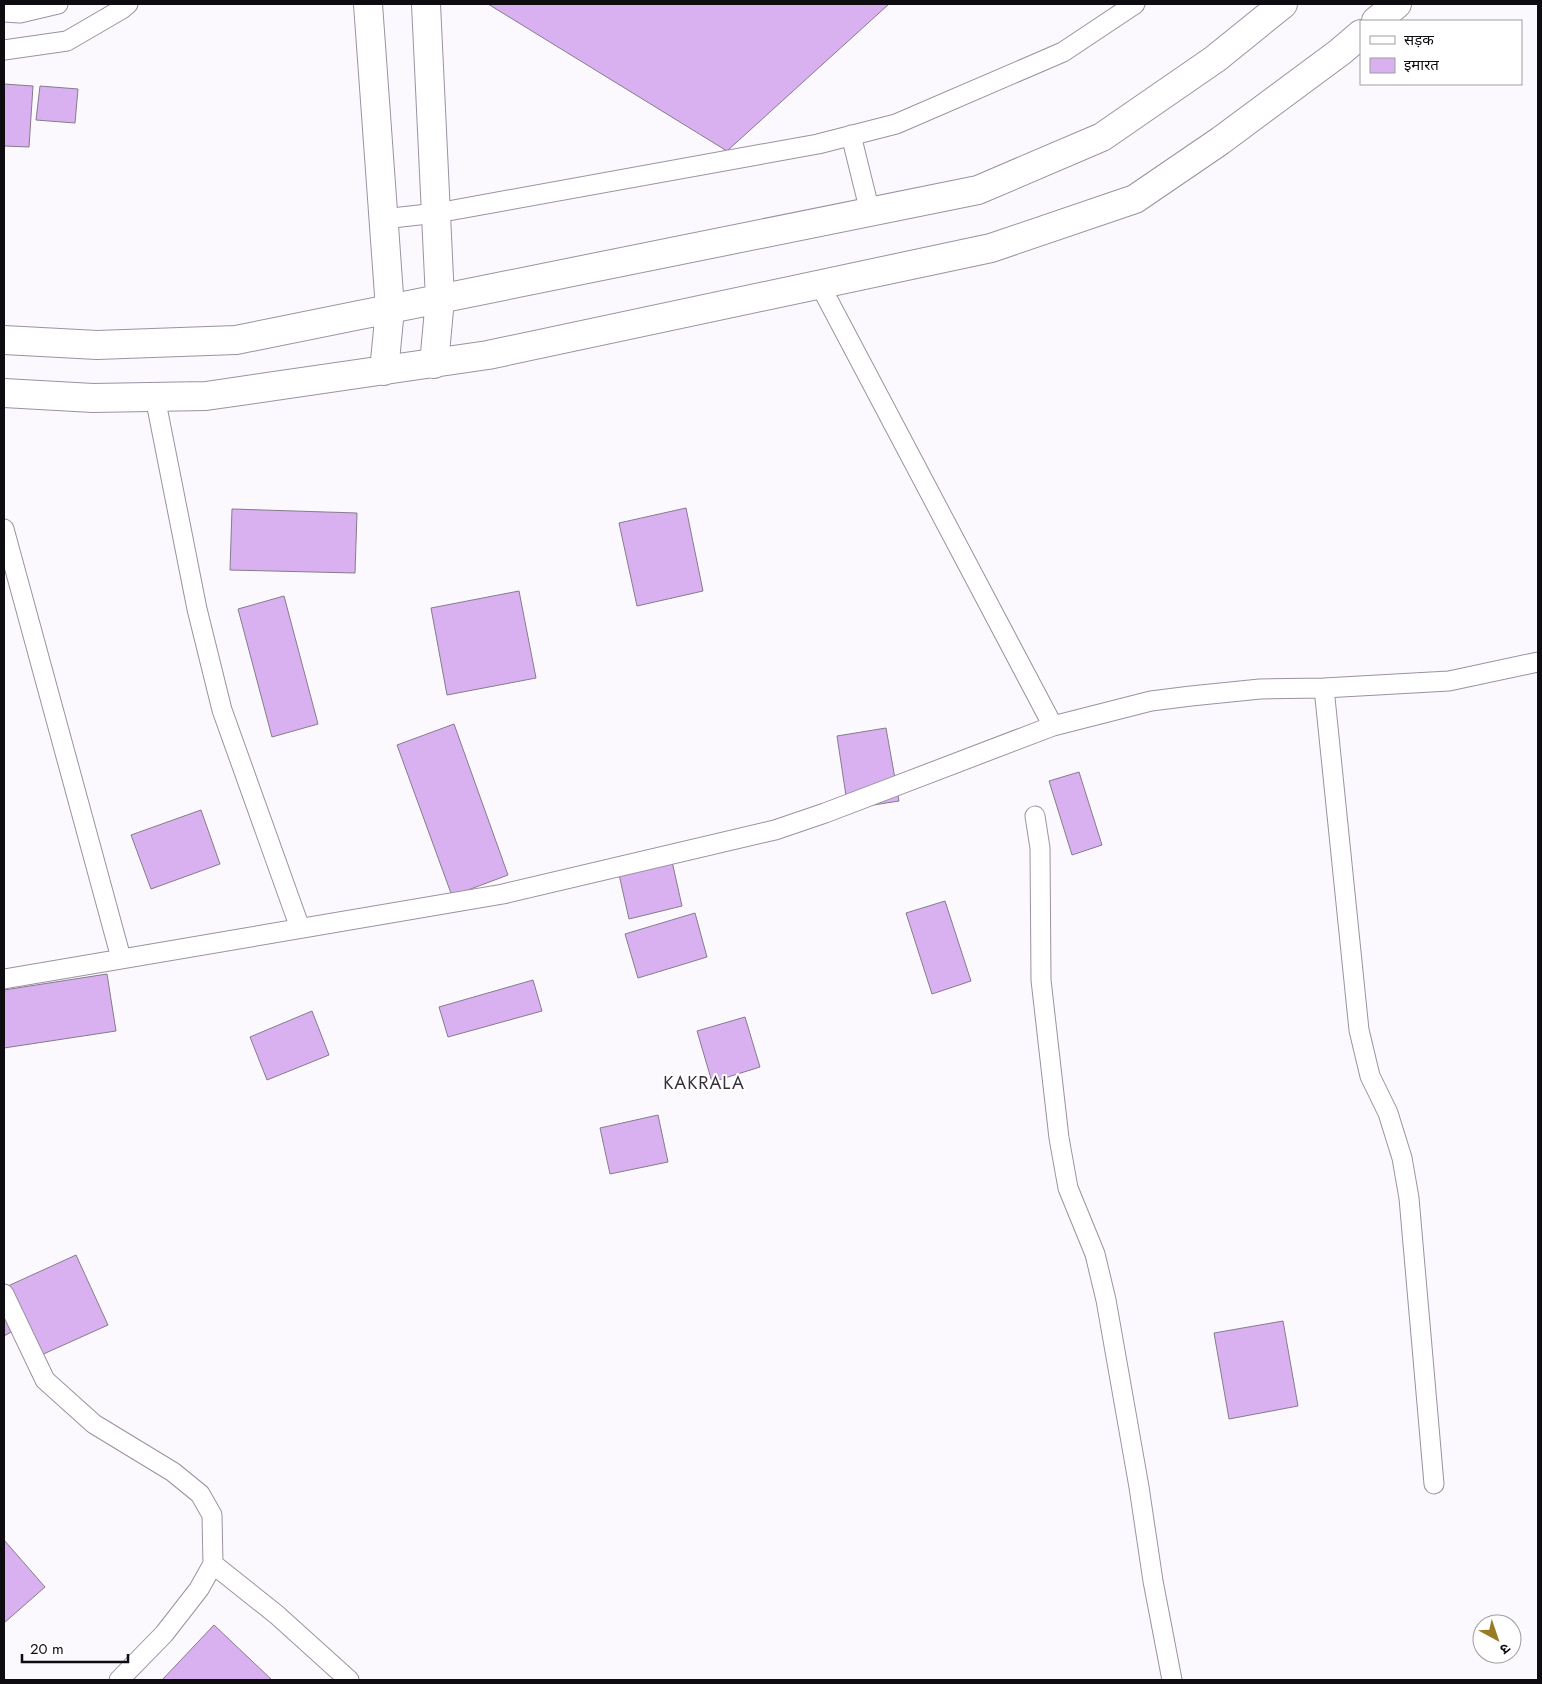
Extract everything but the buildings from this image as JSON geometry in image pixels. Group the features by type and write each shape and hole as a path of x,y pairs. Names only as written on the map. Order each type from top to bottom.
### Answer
{"street":[{"path":"368,4 390,309 384,371"},
{"path":"426,4 440,299 434,364"},
{"path":"4,340 97,346 236,340 978,190 1102,137 1215,59 1283,4"},
{"path":"1377,20 1397,4"},
{"path":"4,393 93,398 206,396 434,364 498,353 991,248 1135,199 1220,141 1340,52 1360,35"}],"lane":[{"path":"4,12 20,13 58,4"},
{"path":"4,50 67,41 128,4"},
{"path":"383,219 437,213 818,144 896,124 1063,52 1135,4"},
{"path":"851,135 870,212"},
{"path":"820,285 1053,726"},
{"path":"155,397 197,609 222,710 300,928"},
{"path":"4,529 121,958"},
{"path":"4,979 503,894 775,830 1053,726 1151,702 1260,689 1324,688 1449,681 1538,662"},
{"path":"1324,688 1358,1030 1370,1076 1388,1113 1402,1158 1409,1198 1434,1484"},
{"path":"1034,816 1040,848 1041,980 1059,1138 1068,1188 1095,1254 1106,1300 1139,1487 1153,1581 1172,1680"},
{"path":"4,1294 45,1380 94,1424 173,1472 200,1494 212,1515 213,1564 199,1589 164,1634 119,1680"},
{"path":"213,1564 277,1615 349,1680"}],"district":[{"name":"KAKRALA","path":"704,1083"}]}
